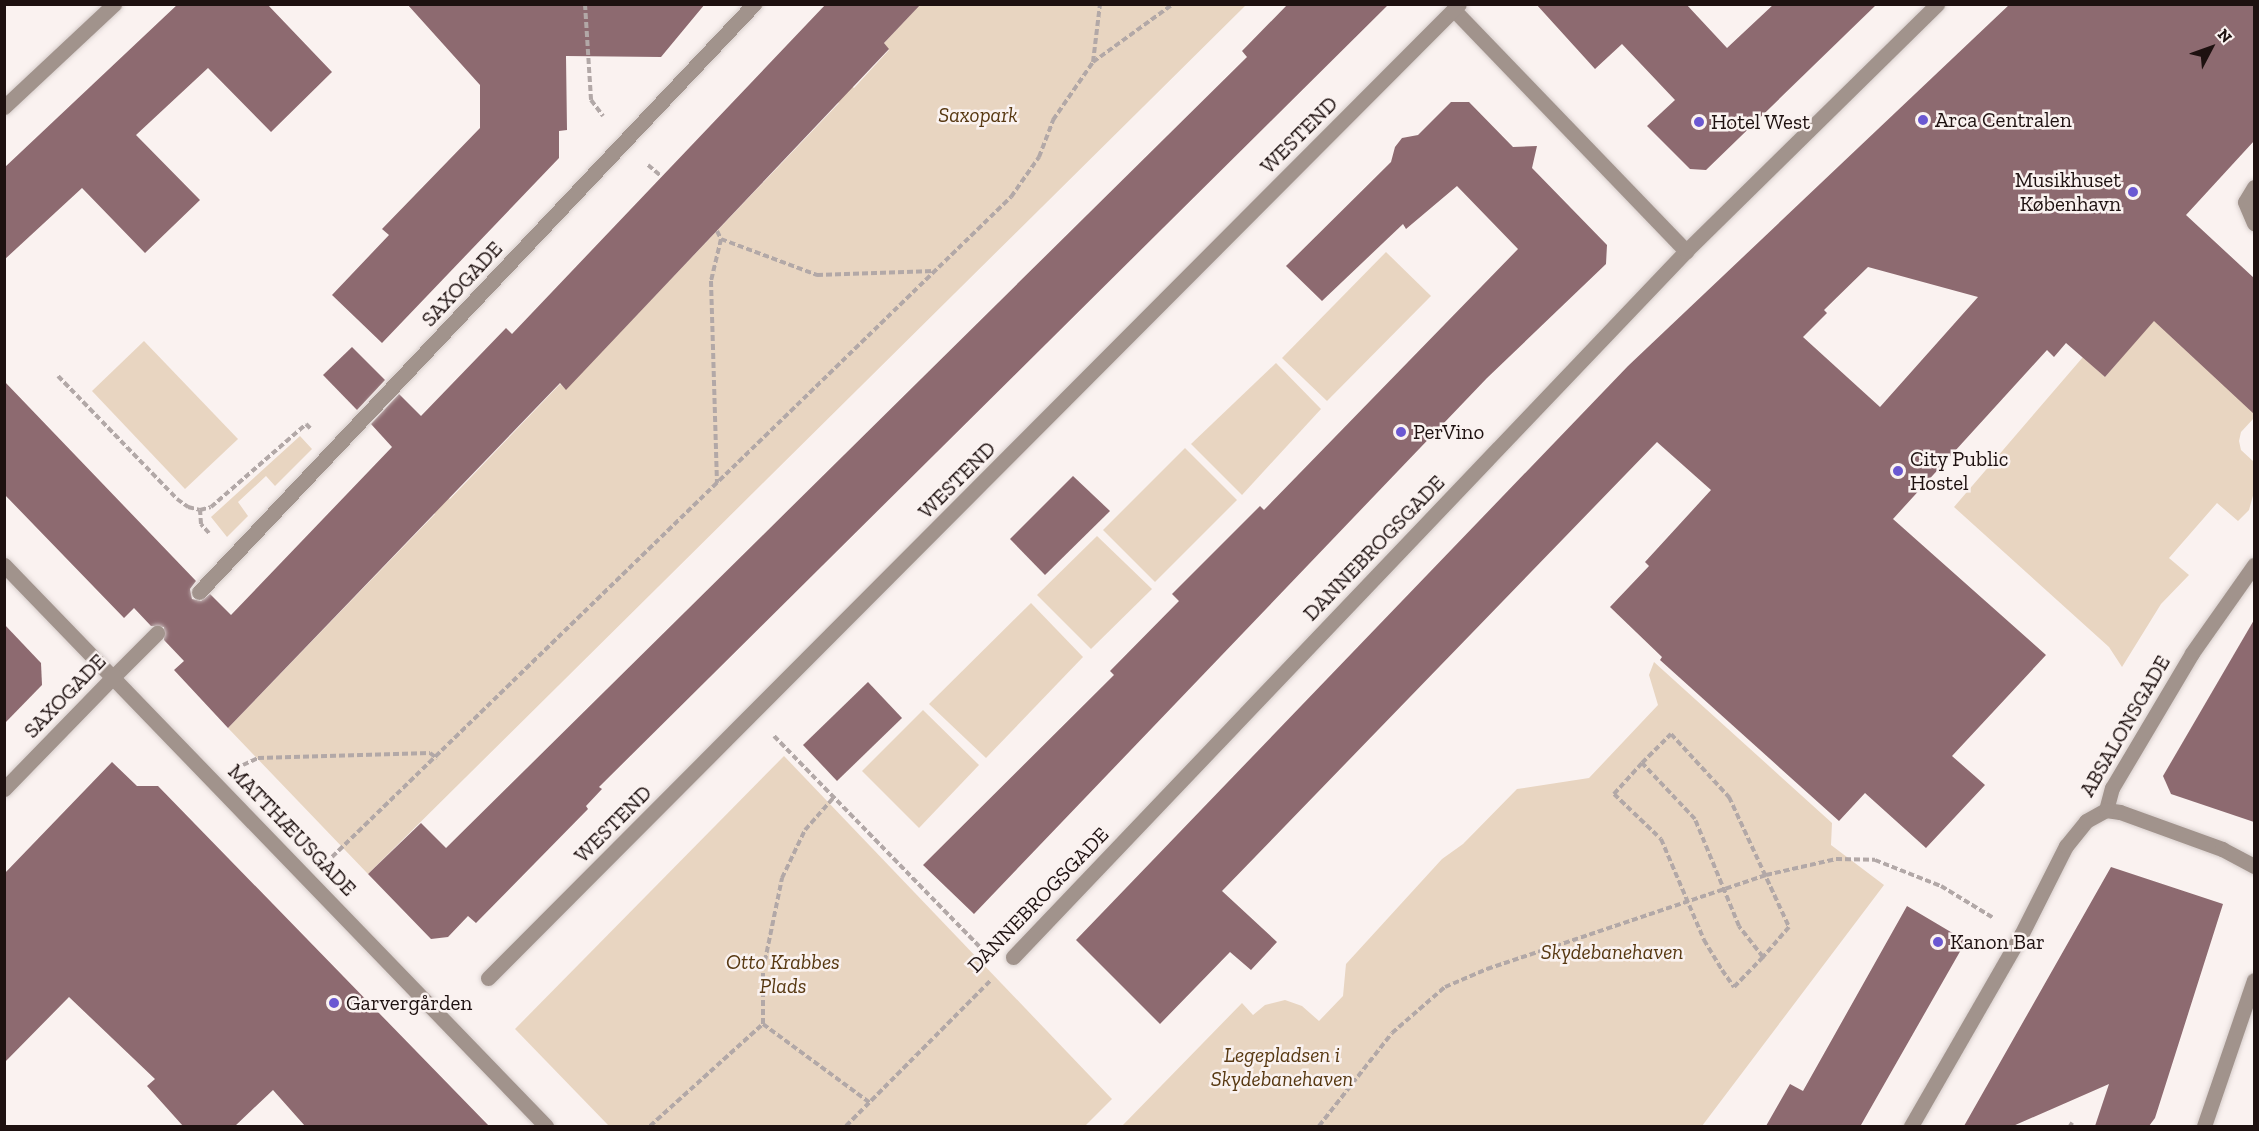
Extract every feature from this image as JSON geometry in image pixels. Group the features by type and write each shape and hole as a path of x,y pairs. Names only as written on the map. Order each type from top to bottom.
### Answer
{"street":[{"path":"4,107 114,4"},
{"name":"SAXOGADE","path":"199,592 754,4"},
{"name":"DANNEBROGSGADE","path":"1013,957 1686,251 1937,4"},
{"name":"WESTEND","path":"488,978 1456,7 1686,251"},
{"path":"2254,187 2245,202 2254,223"},
{"name":"MATTHÆUSGADE","path":"4,565 213,778 546,1126"},
{"name":"ABSALONSGADE","path":"1911,1126 2021,935 2066,846 2086,821 2106,810 2112,788 2192,653 2254,565"},
{"name":"SAXOGADE","path":"4,789 158,633"},
{"path":"2106,810 2222,849 2254,866"},
{"path":"2204,1126 2254,980"}],"path":[{"path":"585,4 591,99 622,144 661,176"},
{"path":"1094,62 1100,4"},
{"path":"343,847 1011,197 1026,177 1053,120 1094,62 1173,4"},
{"path":"717,231 721,238 817,275 934,271"},
{"path":"717,483 711,280 721,238"},
{"path":"58,376 177,499 188,507 200,510 211,507 306,424 333,452"},
{"path":"200,510 201,524 212,537"},
{"path":"753,714 1001,969"},
{"path":"1671,734 1729,797 1766,875 1775,903 1789,927 1734,987 1704,940 1661,839 1614,794 1671,734"},
{"path":"213,778 258,758 430,753 436,758"},
{"path":"1642,763 1695,819 1726,887 1739,926 1763,957"},
{"path":"650,1126 763,1024 763,970 782,878 805,830 835,796"},
{"path":"1319,1126 1392,1033 1445,987 1688,899 1766,875 1836,859 1875,860 1941,886 2021,935"},
{"name":"DANNEBROGSGADE","path":"846,1126 1013,957"},
{"path":"763,1024 870,1102"}],"green space":[{"name":"Saxopark","path":"910,5 1246,5 368,874 228,728 435,514 429,508 444,493 450,499 560,384 566,389 839,103 833,97 848,83 854,88 889,50 884,43 915,10"},
{"path":"1386,252 1431,296 1327,401 1282,358"},
{"path":"2099,257 2254,398 2254,418 2241,432 2239,441 2241,450 2254,462 2254,492 2249,510 2238,521 2217,503 2169,558 2189,575 2161,604 2122,667 2109,647 1954,507 2083,357 2105,377 2118,362"},
{"path":"144,341 238,439 185,489 92,391"},
{"path":"1276,363 1321,409 1242,495 1191,444"},
{"path":"300,436 312,449 275,486 266,476 238,502 248,516 227,537 211,517"},
{"path":"1185,448 1237,500 1155,582 1103,530"},
{"path":"1097,536 1152,589 1091,649 1037,595"},
{"path":"1031,603 1083,657 986,758 929,704"},
{"name":"Skydebanehaven","path":"1654,662 1832,823 1831,845 1884,885 1702,1126 1122,1126 1242,1003 1253,1015 1265,1005 1285,1000 1302,1006 1319,1021 1343,996 1346,964 1442,859 1463,844 1517,789 1589,778 1658,705 1649,675"},
{"path":"923,710 979,765 919,828 862,771"},
{"name":"Otto Krabbes Plads","path":"784,756 1112,1099 1085,1126 609,1126 515,1029"}],"building":[{"path":"178,4 267,4 332,72 271,132 208,68 136,135 200,200 145,253 82,188 4,260 4,168"},
{"path":"407,4 705,4 661,57 566,56 567,130 559,131 559,158 382,343 332,295 389,235 382,229 480,128 480,85"},
{"path":"826,4 921,4 884,43 889,49 566,390 560,383 228,728 174,670 184,661 164,640 164,627 151,626 134,608 124,618 4,494 4,381 196,581 190,589 192,599 201,601 210,594 231,615 392,447 371,424 399,394 421,416 506,328 512,334"},
{"path":"1288,4 1389,4 599,787 602,789 586,806 588,809 476,923 468,916 448,937 431,939 368,874 421,823 446,848 1247,57 1242,51"},
{"path":"1536,4 1686,4 1727,48 1774,4 1877,4 1706,170 1690,169 1647,126 1675,100 1622,44 1595,69"},
{"path":"2010,4 2254,4 2254,141 2186,215 2254,278 2254,414 2154,321 2105,377 2066,343 2054,357 2047,350 1893,519 2046,655 1952,756 1985,785 1926,848 1865,793 1839,821 1660,660 1662,657 1610,607 1649,566 1645,562 1711,490 1657,442 1222,891 1277,942 1251,970 1230,952 1160,1024 1076,940 1628,366","holes":["1868,267 1978,297 1880,407 1803,337 1827,313 1824,310"]},
{"path":"1451,102 1469,102 1513,147 1537,146 1532,168 1607,245 1606,264 1487,378 974,914 923,865 1114,675 1110,671 1179,601 1172,594 1260,506 1264,510 1518,249 1457,186 1406,229 1403,224 1322,301 1286,266 1391,162 1395,147 1402,138 1418,135"},
{"path":"352,347 385,380 357,410 323,375"},
{"path":"1073,476 1110,511 1045,575 1010,539"},
{"path":"2254,620 2254,822 2171,794 2163,776"},
{"path":"4,624 41,663 42,685 4,724"},
{"path":"868,682 902,718 837,781 803,745"},
{"path":"112,762 137,786 158,786 489,1126 305,1126 273,1090 235,1126 183,1126 147,1086 155,1079 69,997 4,1063 4,874"},
{"path":"2111,867 2223,904 2155,1118 2149,1126 2095,1126 2109,1084 2013,1126 1964,1126"},
{"path":"1907,906 1966,941 1861,1125 1864,1126 1766,1126 1790,1084 1803,1091"}],"place":[{"name":"Arca Centralen","path":"1923,120"},
{"name":"Hotel West","path":"1699,122"},
{"name":"Musikhuset København","path":"2133,192"},
{"name":"PerVino","path":"1401,432"},
{"name":"City Public Hostel","path":"1898,471"},
{"name":"Kanon Bar","path":"1938,942"},
{"name":"Garvergården","path":"334,1003"}],"park label":[{"name":"Legepladsen i Skydebanehaven","path":"1282,1067"}]}
